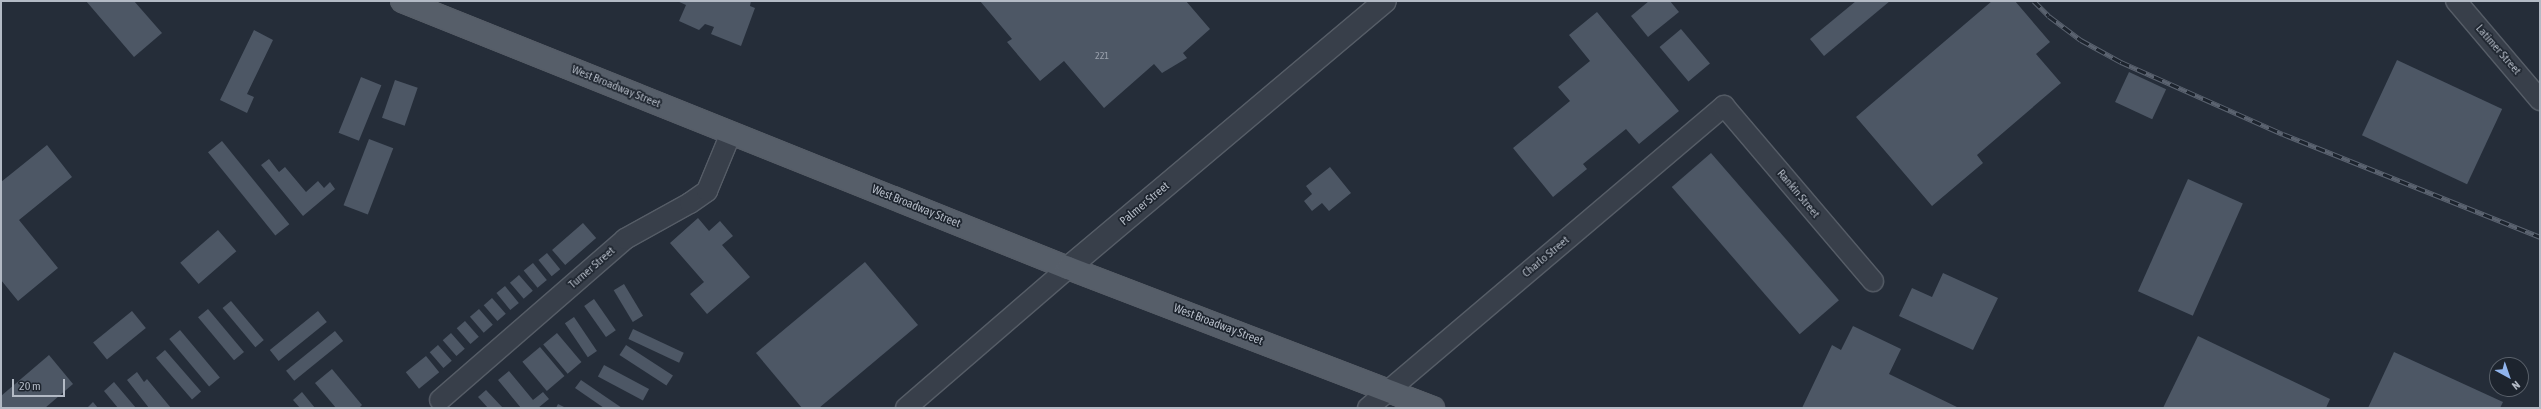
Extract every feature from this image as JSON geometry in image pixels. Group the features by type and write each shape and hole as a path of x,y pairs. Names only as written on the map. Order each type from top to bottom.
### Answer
{"main road":[{"name":"West Broadway Street","path":"402,1 1068,268 1433,408"}],"street":[{"name":"Palmer Street","path":"906,408 1068,268 1385,1"},
{"name":"Latimer Street","path":"2456,1 2540,100"},
{"name":"Rankin Street","path":"1724,106 1873,281"},
{"name":"Charlo Street","path":"1368,408 1724,106"},
{"name":"Turner Street","path":"440,400 625,239 690,203 707,191 731,133"}],"building":[{"path":"86,1 134,1 162,33 134,57"},
{"path":"677,1 751,1 750,6 755,8 741,46 711,34 714,27 705,24 699,30 679,21 686,5"},
{"path":"980,1 1186,1 1210,29 1183,53 1187,58 1162,73 1154,64 1104,108 1064,61 1040,81 1007,42 1012,39"},
{"path":"1649,1 1670,1 1679,12 1648,37 1631,16"},
{"path":"1856,1 1890,1 1824,56 1810,39"},
{"path":"1992,1 2015,1 2050,42 2036,54 2061,83 1977,155 1983,163 1932,206 1856,117"},
{"path":"1597,12 1679,111 1639,144 1626,129 1583,164 1587,169 1553,197 1513,148 1570,101 1558,87 1590,61 1569,35"},
{"path":"1681,29 1710,63 1688,81 1660,47"},
{"path":"254,30 273,40 247,94 254,97 247,113 220,100"},
{"path":"2397,60 2502,109 2467,184 2362,135"},
{"path":"2129,72 2166,89 2152,119 2115,102"},
{"path":"361,77 381,85 359,141 339,133"},
{"path":"395,80 418,88 405,126 382,118"},
{"path":"369,139 393,148 368,215 344,205"},
{"path":"222,141 289,224 275,235 208,152"},
{"path":"47,145 72,177 19,220 58,268 18,301 1,280 1,182"},
{"path":"1711,153 1839,300 1800,334 1672,187"},
{"path":"269,159 279,172 285,167 306,192 318,181 324,188 330,182 335,189 303,216 261,165"},
{"path":"1330,167 1351,193 1329,211 1322,203 1312,211 1304,201 1312,194 1306,186"},
{"path":"2188,179 2243,203 2193,316 2138,291"},
{"path":"698,218 709,231 720,221 733,236 722,245 750,277 707,314 690,294 704,282 670,243"},
{"path":"583,223 596,238 565,265 552,250"},
{"path":"218,230 236,251 199,284 180,263"},
{"path":"547,253 560,269 552,276 538,260"},
{"path":"865,262 918,325 819,408 802,408 756,353"},
{"path":"533,263 547,280 538,288 524,271"},
{"path":"1943,273 1998,298 1973,350 1899,316 1912,288 1932,297"},
{"path":"519,275 533,291 524,299 510,283"},
{"path":"624,284 643,316 633,322 614,290"},
{"path":"505,286 519,303 510,310 496,293"},
{"path":"492,298 506,314 497,321 484,305"},
{"path":"594,299 616,330 606,337 584,306"},
{"path":"231,301 264,340 255,347 223,308"},
{"path":"208,309 244,352 234,360 198,317"},
{"path":"479,309 493,325 484,333 470,317"},
{"path":"132,311 146,328 107,360 93,342"},
{"path":"318,311 327,322 279,361 270,350"},
{"path":"574,317 597,351 588,357 565,323"},
{"path":"465,321 479,337 470,344 457,328"},
{"path":"1853,326 1901,349 1889,374 1959,408 1802,408 1832,345 1841,350"},
{"path":"633,329 684,353 679,363 628,339"},
{"path":"180,330 220,377 209,386 169,339"},
{"path":"335,331 343,341 294,381 286,371"},
{"path":"451,333 465,349 456,356 443,340"},
{"path":"557,333 581,362 568,374 543,345"},
{"path":"2198,336 2330,399 2326,408 2163,408"},
{"path":"438,345 452,361 443,368 430,352"},
{"path":"626,345 673,375 666,386 619,355"},
{"path":"540,347 564,376 547,391 522,362"},
{"path":"165,350 201,392 192,399 156,358"},
{"path":"2394,352 2489,396 2489,397 2503,402 2500,408 2368,408"},
{"path":"49,355 73,384 45,408 1,408 1,396"},
{"path":"426,356 439,372 419,389 406,372"},
{"path":"604,365 649,389 643,400 598,376"},
{"path":"332,369 362,405 359,408 336,408 315,383"},
{"path":"509,371 533,400 543,392 549,399 538,408 521,408 498,380"},
{"path":"137,372 144,382 147,379 171,408 149,408 127,380"},
{"path":"581,380 622,408 604,408 575,388"},
{"path":"114,382 136,408 118,408 104,391"},
{"path":"486,390 503,408 488,408 478,397"},
{"path":"302,392 315,408 300,408 293,400"},
{"path":"93,402 98,408 87,408"},
{"path":"558,404 566,408 556,408"}],"railway":[{"path":"2034,1 2049,16 2081,40 2121,62 2283,134 2540,237"}]}
